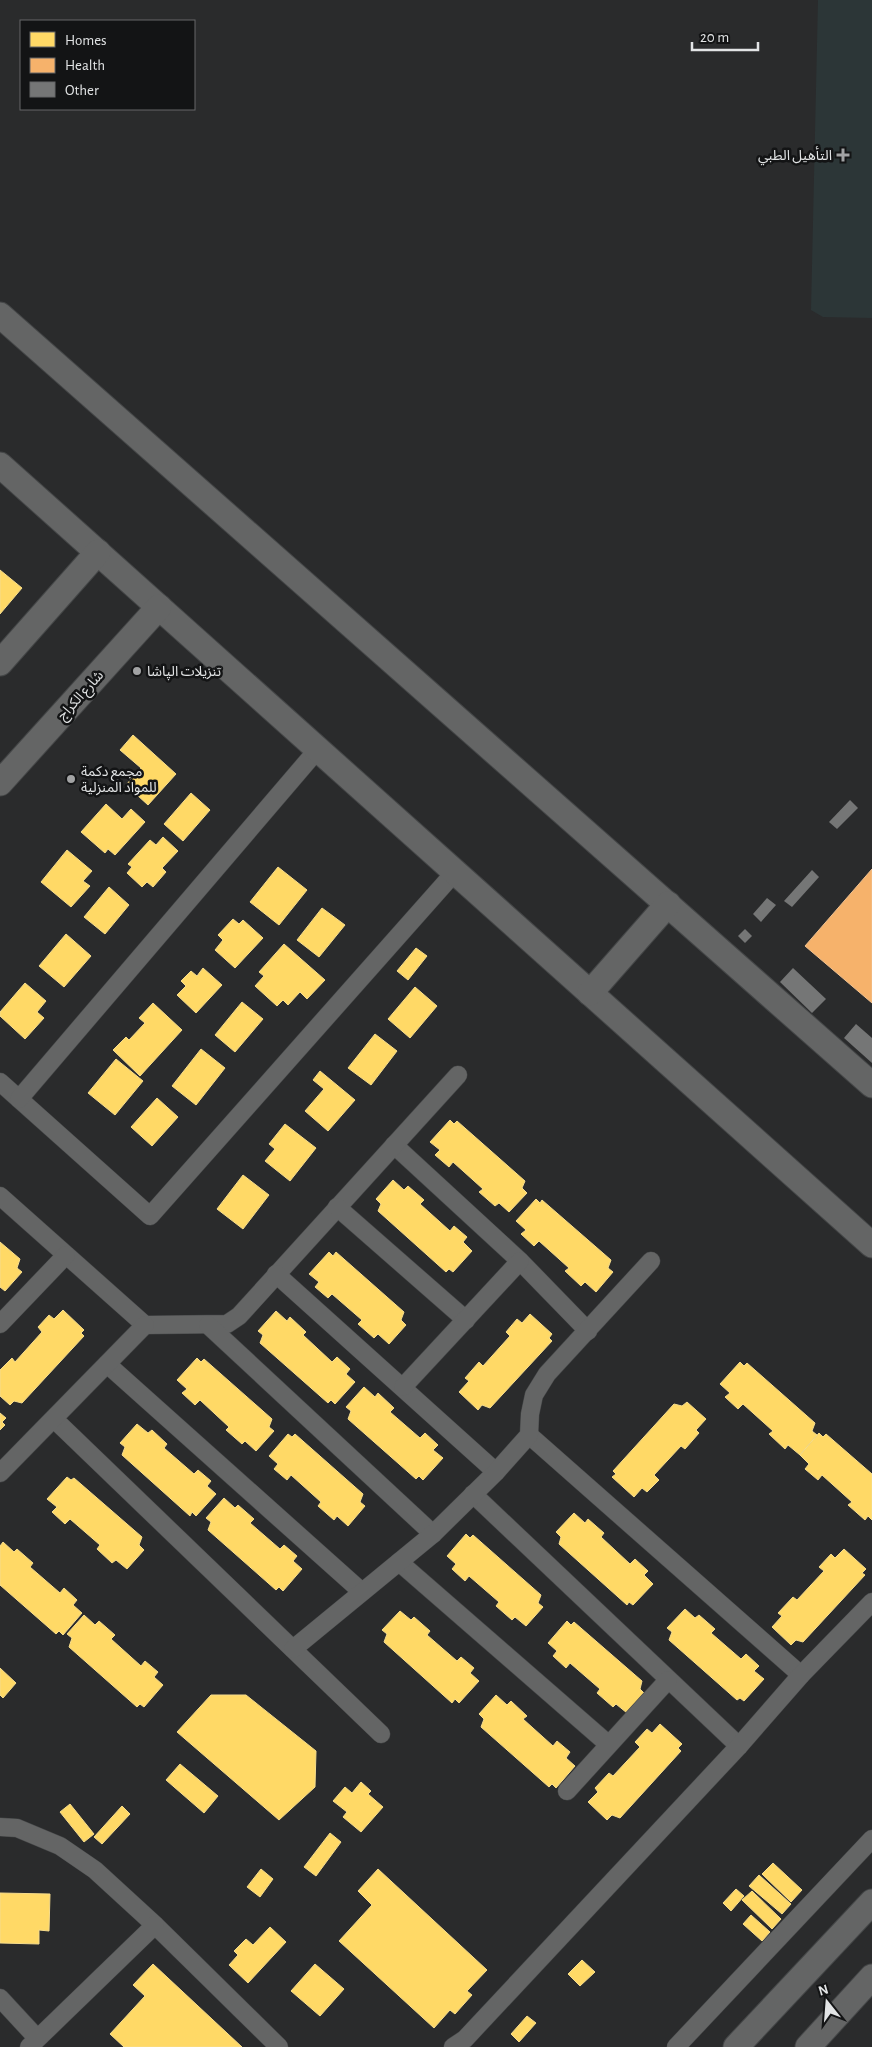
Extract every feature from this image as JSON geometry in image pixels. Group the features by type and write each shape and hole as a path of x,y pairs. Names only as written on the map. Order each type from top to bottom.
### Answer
{"street":[{"path":"0,315 872,1085"},
{"path":"0,465 872,1245"},
{"path":"0,662 98,552"},
{"name":"شارع الكراج","path":"0,784 159,607"},
{"path":"19,1098 318,749"},
{"path":"0,1082 150,1216 455,872"},
{"path":"590,992 668,904"},
{"path":"0,1196 145,1325 227,1324 239,1316 458,1075"},
{"path":"394,1145 520,1261 588,1331"},
{"path":"337,1207 466,1320"},
{"path":"0,1324 66,1255"},
{"path":"403,1387 520,1261"},
{"path":"292,1649 433,1534 496,1472 529,1435 530,1414 534,1395 547,1374 650,1261"},
{"path":"276,1274 496,1472"},
{"path":"0,1473 145,1325"},
{"path":"208,1325 433,1534"},
{"path":"107,1364 362,1592"},
{"path":"54,1418 381,1734"},
{"path":"529,1435 801,1675"},
{"path":"474,1494 739,1746"},
{"path":"399,1562 608,1744"},
{"path":"453,2047 465,2038 739,1746 801,1675 872,1602"},
{"path":"567,1791 668,1680"},
{"path":"0,1827 17,1828 60,1846 95,1870 155,1925 279,2047"},
{"path":"676,2047 872,1839"},
{"path":"736,2047 872,1902"},
{"path":"0,1998 33,2043 155,1925"},
{"path":"808,2047 872,1977"}],"shaded area":[{"name":"التأهيل الطبي","path":"818,0 872,0 872,318 823,317 811,310"}],"building: Homes":[{"path":"0,570 22,588 0,614"},
{"path":"133,735 176,774 148,805 126,785 141,768 120,750"},
{"path":"191,793 210,810 183,841 164,824"},
{"path":"106,804 122,819 131,809 145,822 115,855 108,849 105,853 81,832"},
{"path":"163,837 178,851 162,868 166,872 153,887 147,882 142,887 127,873 132,867 128,864 150,840 156,845"},
{"path":"67,850 92,871 83,881 90,886 71,907 41,882"},
{"path":"278,867 307,890 279,925 250,902"},
{"path":"109,887 129,905 105,934 84,917"},
{"path":"322,908 345,925 319,957 297,940"},
{"path":"233,919 239,924 243,920 263,938 235,968 215,950 223,940 218,935"},
{"path":"66,934 91,956 64,987 39,966"},
{"path":"284,944 325,980 307,999 300,992 288,1005 283,1000 277,1006 255,986 264,976 259,972"},
{"path":"416,948 427,956 408,980 397,971"},
{"path":"203,968 222,985 196,1013 177,995 186,986 181,981 191,971 197,976"},
{"path":"25,983 46,1001 37,1012 44,1018 25,1039 0,1016 0,1012"},
{"path":"415,987 437,1006 410,1038 388,1019"},
{"path":"242,1002 263,1019 235,1052 215,1035"},
{"path":"153,1003 182,1030 140,1076 113,1050 126,1037 129,1040 145,1023 139,1018"},
{"path":"375,1034 397,1051 371,1085 348,1068"},
{"path":"201,1049 225,1068 196,1105 172,1086"},
{"path":"116,1059 143,1081 115,1115 88,1093"},
{"path":"320,1071 355,1100 328,1131 305,1111 324,1089 313,1080"},
{"path":"157,1098 178,1117 152,1146 131,1127"},
{"path":"450,1120 454,1124 457,1121 525,1181 522,1188 527,1193 509,1212 499,1203 495,1206 479,1192 483,1189 453,1162 449,1167 435,1155 440,1150 430,1142"},
{"path":"285,1124 316,1148 290,1181 265,1161 275,1149 269,1144"},
{"path":"243,1175 269,1195 243,1229 217,1209"},
{"path":"393,1180 404,1190 408,1186 424,1200 420,1204 450,1231 454,1226 467,1237 463,1242 472,1251 453,1272 449,1269 446,1272 378,1211 381,1204 376,1199"},
{"path":"536,1199 540,1203 542,1200 611,1260 608,1268 613,1272 596,1292 585,1282 581,1286 565,1271 569,1268 539,1241 534,1246 521,1234 526,1230 516,1221"},
{"path":"0,1242 20,1259 17,1268 22,1272 5,1291 0,1287"},
{"path":"329,1252 333,1256 336,1252 404,1312 401,1320 406,1325 389,1344 378,1334 374,1338 358,1324 362,1320 332,1294 328,1298 315,1287 319,1282 309,1274"},
{"path":"63,1310 84,1330 81,1333 84,1336 22,1403 14,1401 10,1405 0,1396 0,1370 12,1358 15,1362 42,1332 38,1327 49,1315 54,1319"},
{"path":"276,1311 287,1321 290,1317 306,1332 303,1335 332,1362 337,1357 350,1369 346,1374 355,1382 335,1404 331,1400 328,1403 260,1343 263,1335 258,1331"},
{"path":"530,1314 552,1334 549,1338 552,1341 490,1408 482,1405 478,1410 459,1392 469,1381 465,1378 479,1362 483,1366 510,1336 506,1332 517,1319 522,1323"},
{"path":"197,1358 201,1362 204,1359 272,1419 269,1427 274,1431 256,1451 245,1441 242,1444 226,1430 229,1427 200,1400 195,1405 182,1393 187,1389 177,1380"},
{"path":"740,1362 744,1366 747,1363 815,1423 812,1431 817,1435 800,1455 788,1445 785,1449 769,1434 773,1431 743,1404 738,1409 725,1397 730,1393 720,1384"},
{"path":"364,1387 375,1397 378,1393 394,1408 390,1412 420,1438 425,1433 438,1445 433,1450 443,1458 423,1480 419,1476 416,1479 348,1419 351,1411 346,1407"},
{"path":"687,1402 706,1419 696,1430 699,1433 685,1449 681,1446 654,1475 659,1480 647,1492 642,1488 634,1497 612,1477 616,1474 613,1471 674,1404 682,1406"},
{"path":"0,1413 6,1418 2,1422 5,1425 0,1430"},
{"path":"137,1424 148,1433 152,1430 167,1444 164,1448 194,1474 198,1470 211,1481 207,1486 216,1494 196,1516 192,1512 190,1516 122,1455 125,1447 120,1443"},
{"path":"819,1433 823,1437 826,1434 872,1474 872,1520 868,1516 865,1520 848,1505 852,1502 822,1475 818,1480 805,1469 809,1464 800,1455"},
{"path":"288,1434 292,1437 295,1434 363,1494 360,1502 365,1506 348,1526 337,1516 334,1520 318,1506 321,1502 291,1475 287,1480 274,1469 278,1464 269,1456"},
{"path":"67,1477 71,1480 74,1478 142,1537 139,1545 144,1550 127,1569 116,1560 112,1563 97,1549 100,1545 70,1519 65,1524 52,1512 57,1507 47,1499"},
{"path":"224,1498 235,1508 238,1505 254,1519 250,1523 280,1549 284,1545 297,1556 293,1561 302,1569 283,1591 279,1587 276,1590 208,1530 211,1522 206,1518"},
{"path":"574,1513 585,1523 588,1519 604,1533 601,1537 630,1564 635,1559 648,1571 644,1575 653,1584 633,1605 629,1602 627,1605 559,1544 561,1537 556,1532"},
{"path":"466,1534 470,1538 473,1535 541,1595 538,1603 543,1607 526,1626 515,1617 512,1620 496,1606 499,1602 469,1576 465,1581 452,1569 456,1564 447,1556"},
{"path":"3,1542 14,1552 17,1549 33,1563 30,1567 60,1593 64,1588 77,1600 73,1605 82,1613 63,1635 59,1631 56,1634 0,1585 0,1546"},
{"path":"844,1549 866,1569 862,1573 865,1575 803,1642 796,1640 791,1645 772,1627 782,1616 778,1613 793,1597 797,1600 824,1571 819,1567 831,1554 835,1558"},
{"path":"685,1609 695,1618 699,1615 715,1629 711,1633 741,1659 746,1654 759,1666 754,1671 764,1679 744,1701 740,1698 737,1700 669,1640 672,1632 667,1628"},
{"path":"400,1611 411,1620 414,1617 430,1631 427,1635 457,1661 461,1657 474,1668 470,1673 479,1681 459,1703 455,1699 452,1703 384,1642 387,1634 382,1630"},
{"path":"84,1615 95,1625 99,1621 115,1635 111,1639 141,1666 145,1661 158,1672 154,1677 163,1685 144,1707 140,1704 137,1707 69,1647 72,1638 67,1634"},
{"path":"567,1621 571,1625 574,1622 642,1681 640,1689 645,1694 627,1713 616,1704 613,1707 597,1693 600,1689 570,1663 566,1668 553,1656 557,1651 548,1643"},
{"path":"0,1668 16,1683 3,1698 0,1695"},
{"path":"211,1695 246,1695 316,1751 315,1787 279,1820 177,1732"},
{"path":"496,1695 507,1705 511,1701 527,1716 523,1719 553,1746 557,1741 570,1752 566,1758 575,1766 556,1788 552,1784 549,1787 481,1727 484,1719 479,1714"},
{"path":"660,1724 682,1744 678,1748 681,1751 620,1818 612,1815 607,1820 588,1802 598,1792 595,1788 609,1773 613,1776 640,1747 635,1742 647,1729 652,1733"},
{"path":"180,1764 218,1796 204,1813 166,1780"},
{"path":"361,1782 371,1791 368,1794 383,1807 361,1832 343,1817 347,1812 333,1801 345,1787 352,1793"},
{"path":"70,1804 94,1834 84,1842 60,1812"},
{"path":"122,1806 130,1814 102,1844 94,1837"},
{"path":"330,1833 341,1842 316,1876 304,1867"},
{"path":"773,1863 802,1890 791,1902 762,1874"},
{"path":"261,1869 273,1879 260,1897 247,1887"},
{"path":"378,1869 487,1970 467,1991 472,1995 455,2014 450,2010 434,2028 339,1941 372,1905 358,1891"},
{"path":"759,1875 791,1904 782,1914 749,1886"},
{"path":"736,1889 744,1896 731,1911 723,1903"},
{"path":"752,1891 781,1919 772,1929 742,1900"},
{"path":"0,1893 50,1894 49,1931 39,1930 39,1944 0,1943"},
{"path":"751,1915 770,1932 762,1941 743,1924"},
{"path":"270,1927 286,1942 248,1983 229,1965 238,1955 234,1951 246,1939 253,1945"},
{"path":"582,1960 595,1972 580,1986 568,1974"},
{"path":"153,1964 242,2047 124,2047 110,2034 145,1996 133,1985"},
{"path":"315,1964 344,1989 320,2016 291,1991"},
{"path":"527,2016 536,2023 519,2042 511,2034"}],"building: Health":[{"path":"872,869 872,1003 805,946"}],"building: Other":[{"path":"850,800 858,808 837,829 829,822"},
{"path":"812,870 819,877 792,907 784,901"},
{"path":"767,898 776,905 761,922 753,914"},
{"path":"745,929 752,936 745,943 738,936"},
{"path":"793,968 826,999 812,1013 780,982"},
{"path":"856,1024 872,1038 872,1063 844,1038"}],"place":[{"name":"التأهيل الطبي","path":"843,155"},
{"name":"تنزيلات الپاشا","path":"137,671"},
{"name":"مجمع دكمة للمواد المنزلية","path":"71,779"}]}
